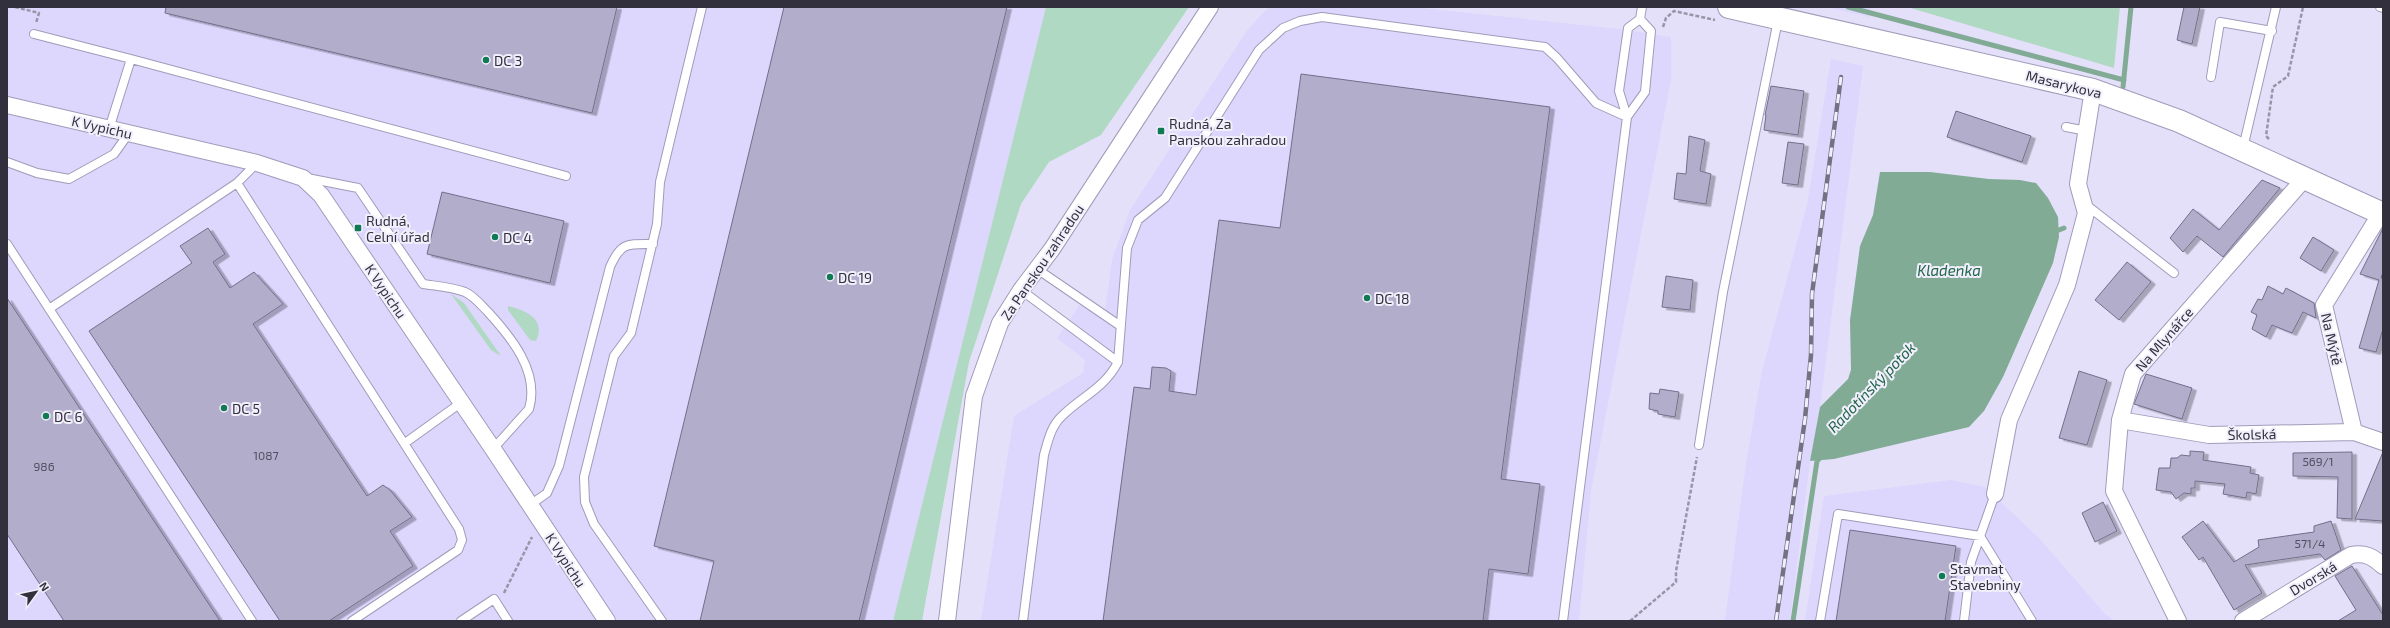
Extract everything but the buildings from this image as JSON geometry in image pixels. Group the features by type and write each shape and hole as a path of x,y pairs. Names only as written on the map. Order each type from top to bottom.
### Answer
{"main road":[{"name":"Masarykova","path":"1730,11 1778,18 2093,90 2179,121 2382,213"}],"street":[{"name":"Za Panskou zahradou","path":"947,621 974,396 1000,323 1021,290 1052,249 1210,7"},
{"path":"1995,494 2009,420 2067,285 2086,213 2078,184 2093,90"},
{"name":"K Vypichu","path":"7,105 257,163 303,178 321,195 462,402 607,621"},
{"name":"Na Mlynářce","path":"2178,621 2114,491 2120,420 2134,374 2305,178"},
{"name":"Na Mýtě","path":"2354,432 2324,304 2382,213"},
{"name":"Školská","path":"2120,420 2209,435 2354,432 2383,442"},
{"name":"Dvorská","path":"2243,621 2351,555 2362,553 2374,558 2383,566"}],"lane":[{"path":"662,621 594,524 585,502 584,484 614,356 631,333 658,224 660,182 702,7"},
{"path":"1563,621 1627,117 1619,91 1628,28 1640,19 1642,7"},
{"path":"2242,150 2272,31 2276,7"},
{"path":"1023,621 1044,455 1051,432 1061,416 1110,376 1118,362 1119,324 1127,248 1138,220 1165,198 1259,50 1283,28 1300,21 1322,17 1545,47 1557,58 1596,103 1627,117"},
{"path":"1699,445 1723,292 1778,18"},
{"path":"1627,117 1645,92 1651,31 1640,19"},
{"path":"2211,77 2220,22 2272,31"},
{"path":"34,34 566,176"},
{"path":"109,129 131,59"},
{"path":"2066,127 2087,131"},
{"path":"7,162 37,173 69,179 114,154 129,133"},
{"path":"49,310 237,183 257,163"},
{"path":"303,178 358,188 423,284 465,292 476,300 499,324 524,358 530,378 532,400 529,409 493,449"},
{"path":"237,183 460,529 462,540 458,550 352,621"},
{"path":"2083,202 2174,273"},
{"path":"7,244 252,621"},
{"path":"530,505 547,493 559,466 614,256 617,250 627,244 653,244"},
{"path":"1037,269 1119,324"},
{"path":"1021,290 1118,362"},
{"path":"405,443 462,402"},
{"path":"1964,621 1971,562 1995,494"},
{"path":"1820,621 1838,514 1980,536 2032,621"},
{"path":"461,621 494,599 508,621"}],"path":[{"path":"15,7 39,13 34,34"},
{"path":"2274,145 2266,136 2274,87 2288,76 2302,7"},
{"path":"1663,30 1666,18 1674,11 1730,11"},
{"path":"1630,621 1676,582 1676,570 1699,445"},
{"path":"506,592 533,533"}],"shaded area":[{"path":"7,7 1046,7 893,621 7,621"},
{"path":"1046,7 1189,7 1101,135 1049,162 1021,204 969,362 922,621 893,621"},
{"path":"1269,7 1412,7 1619,29 1671,37 1671,80 1591,491 1579,621 981,621 1014,416 1083,373 1085,360 1057,338 1084,299 1105,312 1112,260 1130,210 1248,29"},
{"path":"1826,7 1871,7 1870,17"},
{"path":"1907,7 2120,7 2114,68"},
{"path":"1831,59 1863,66 1820,407 1810,462 1790,621 1725,621 1746,464 1762,371 1807,205"},
{"path":"451,294 464,303 501,356 491,350"},
{"path":"508,306 527,313 536,321 539,327 539,333 536,341 530,340 508,310"},
{"name":"Stavmat Stavebniny","path":"1951,480 1985,487 2039,538 2105,614 2115,621 1805,621 1824,496"}],"water":[{"name":"Kladenka","path":"1880,172 1930,172 1989,179 2020,180 2036,183 2048,198 2058,217 2059,237 2053,263 2003,377 1984,411 1969,427 1834,459 1810,461 1820,407 1848,379 1851,370 1850,320 1860,246 1873,215"}],"waterway":[{"path":"1848,7 2124,80"},
{"name":"Radotínský potok","path":"2123,87 2131,7"},
{"name":"Radotínský potok","path":"2054,232 2064,228"},
{"name":"Radotínský potok","path":"1793,621 1817,461 1822,456"}],"railway":[{"path":"1776,621 1805,419 1811,355 1812,294 1841,77"}],"place":[{"name":"DC 3","path":"486,60"},
{"name":"Rudná, Za Panskou zahradou","path":"1161,131"},
{"name":"Rudná, Celní úřad","path":"358,228"},
{"name":"DC 4","path":"495,237"},
{"name":"DC 19","path":"830,277"},
{"name":"DC 18","path":"1367,298"},
{"name":"DC 5","path":"224,408"},
{"name":"DC 6","path":"46,416"},
{"name":"Stavmat Stavebniny","path":"1942,576"}]}
